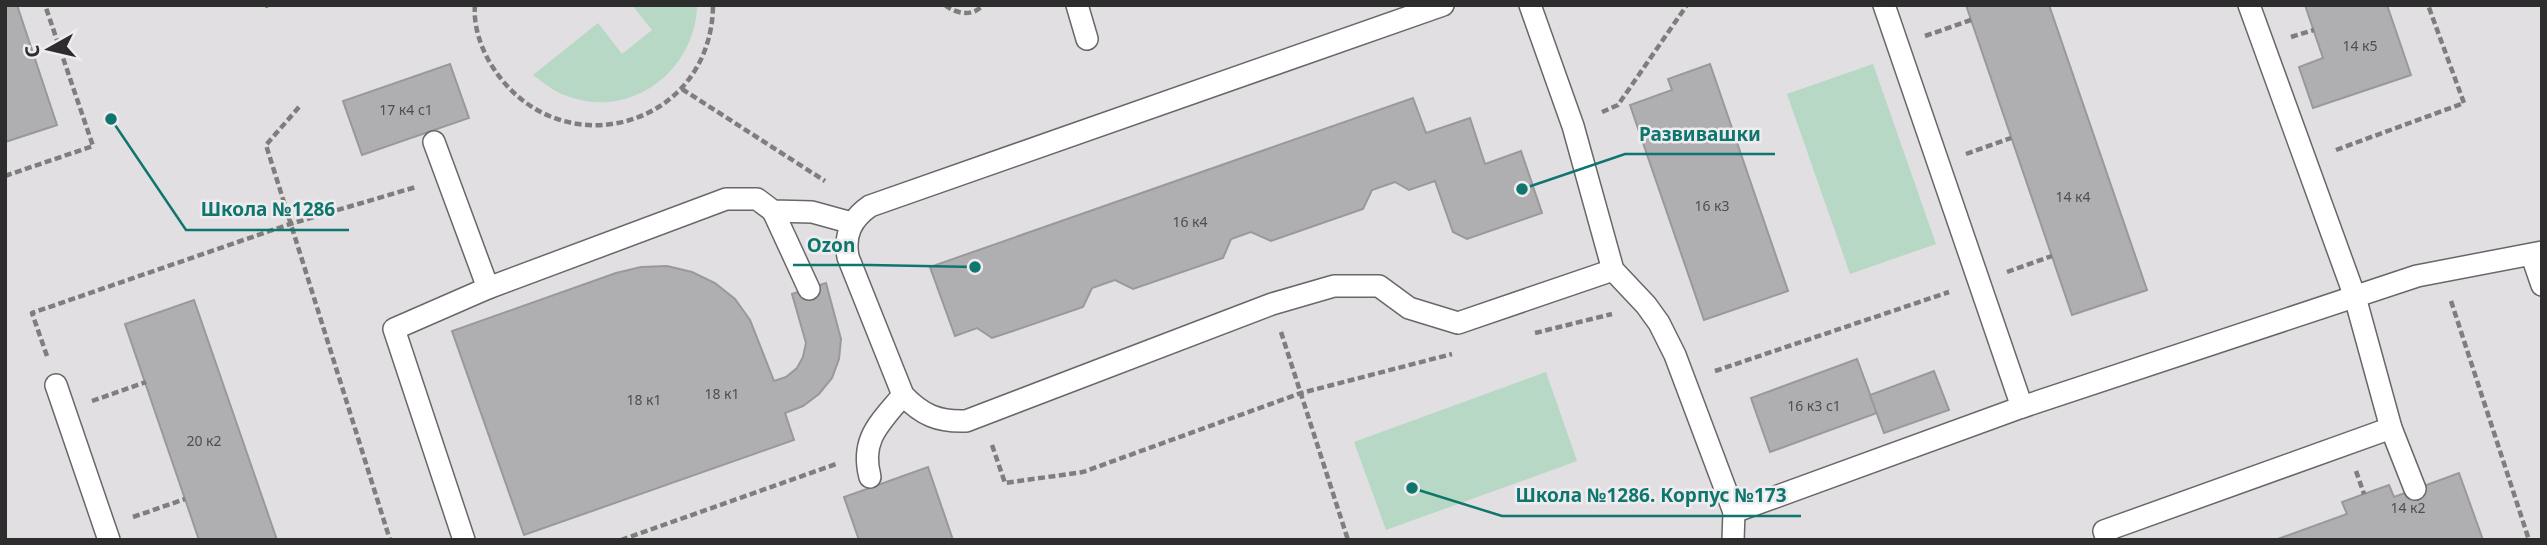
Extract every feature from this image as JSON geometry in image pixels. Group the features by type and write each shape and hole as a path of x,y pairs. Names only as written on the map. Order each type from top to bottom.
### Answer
{"lane":[{"path":"1077,5 1087,39"},
{"path":"1443,5 881,201 860,213 852,223 846,245 848,257 902,395 916,409 931,418 948,422 966,421 1272,304 1334,286 1379,286 1409,308 1458,323 1613,270"},
{"path":"1530,5 1573,126 1613,270 1659,323 1734,512 1733,540"},
{"path":"1884,5 2022,407"},
{"path":"2249,5 2355,298 2391,428 2415,489"},
{"path":"434,142 488,288"},
{"path":"464,540 394,329 488,288 726,199 757,199 773,211 809,289"},
{"path":"773,211 812,212 852,223"},
{"path":"1734,512 2022,407 2417,276 2537,254 2542,285"},
{"path":"56,385 107,533"},
{"path":"870,477 866,453 874,430 902,395"},
{"path":"2107,540 2104,531 2391,428"}],"path":[{"path":"5,176 93,146 45,5"},
{"path":"475,5 482,51 504,85 535,111 572,124 612,125 650,113 681,89 702,60 713,26 713,5"},
{"path":"945,5 963,14 979,10 983,5"},
{"path":"1573,126 1618,105 1687,5"},
{"path":"2305,161 2463,103 2428,5"},
{"path":"1898,45 1971,20"},
{"path":"681,89 834,187 881,201"},
{"path":"299,107 266,145 390,540"},
{"path":"1939,163 2011,138"},
{"path":"56,385 33,313 290,224 447,178"},
{"path":"1684,381 2052,256"},
{"path":"2441,272 2529,540"},
{"path":"1272,304 1348,540"},
{"path":"1527,335 1646,305"},
{"path":"982,416 1005,483 1083,472 1301,393 1461,352"},
{"path":"65,410 146,382"},
{"path":"623,539 866,453"},
{"path":"107,533 185,499"}],"green space":[{"path":"632,5 697,5 694,28 686,49 673,68 657,83 638,94 616,101 594,102 560,93 533,75 598,23 622,54 652,30"},
{"path":"1873,64 1936,244 1850,274 1787,94"},
{"path":"1546,372 1577,461 1386,530 1354,442"}],"building":[{"path":"5,5 17,5 57,125 5,142"},
{"path":"1966,5 2049,5 2147,290 2072,315"},
{"path":"2305,5 2387,5 2411,75 2313,108 2299,67 2323,58"},
{"path":"450,64 469,118 362,155 343,101"},
{"path":"1710,64 1788,291 1704,320 1630,105 1672,90 1668,79"},
{"path":"1413,98 1426,133 1470,118 1485,164 1521,151 1542,213 1467,239 1453,232 1435,181 1409,190 1395,182 1372,190 1363,209 1271,241 1251,232 1231,239 1223,258 1133,289 1115,280 1092,288 1083,307 992,338 977,328 955,336 930,267"},
{"path":"667,266 692,272 715,283 735,299 750,320 774,381 786,377 797,368 806,343 792,294 826,283 841,339 839,359 832,378 819,394 803,406 785,413 794,440 524,535 452,331 616,273 641,267"},
{"path":"194,300 277,540 199,540 125,324"},
{"path":"1857,359 1877,413 1770,452 1751,398"},
{"path":"1934,371 1949,410 1884,433 1870,395"},
{"path":"928,467 953,540 859,540 844,497"},
{"path":"2459,473 2483,540 2275,540 2347,514 2342,502 2389,485 2394,497"}],"place":[{"name":"Школа №1286","path":"111,119"},
{"name":"Развивашки","path":"1522,189"},
{"name":"Ozon","path":"975,267"},
{"name":"Школа №1286. Корпус №173","path":"1412,488"}]}
